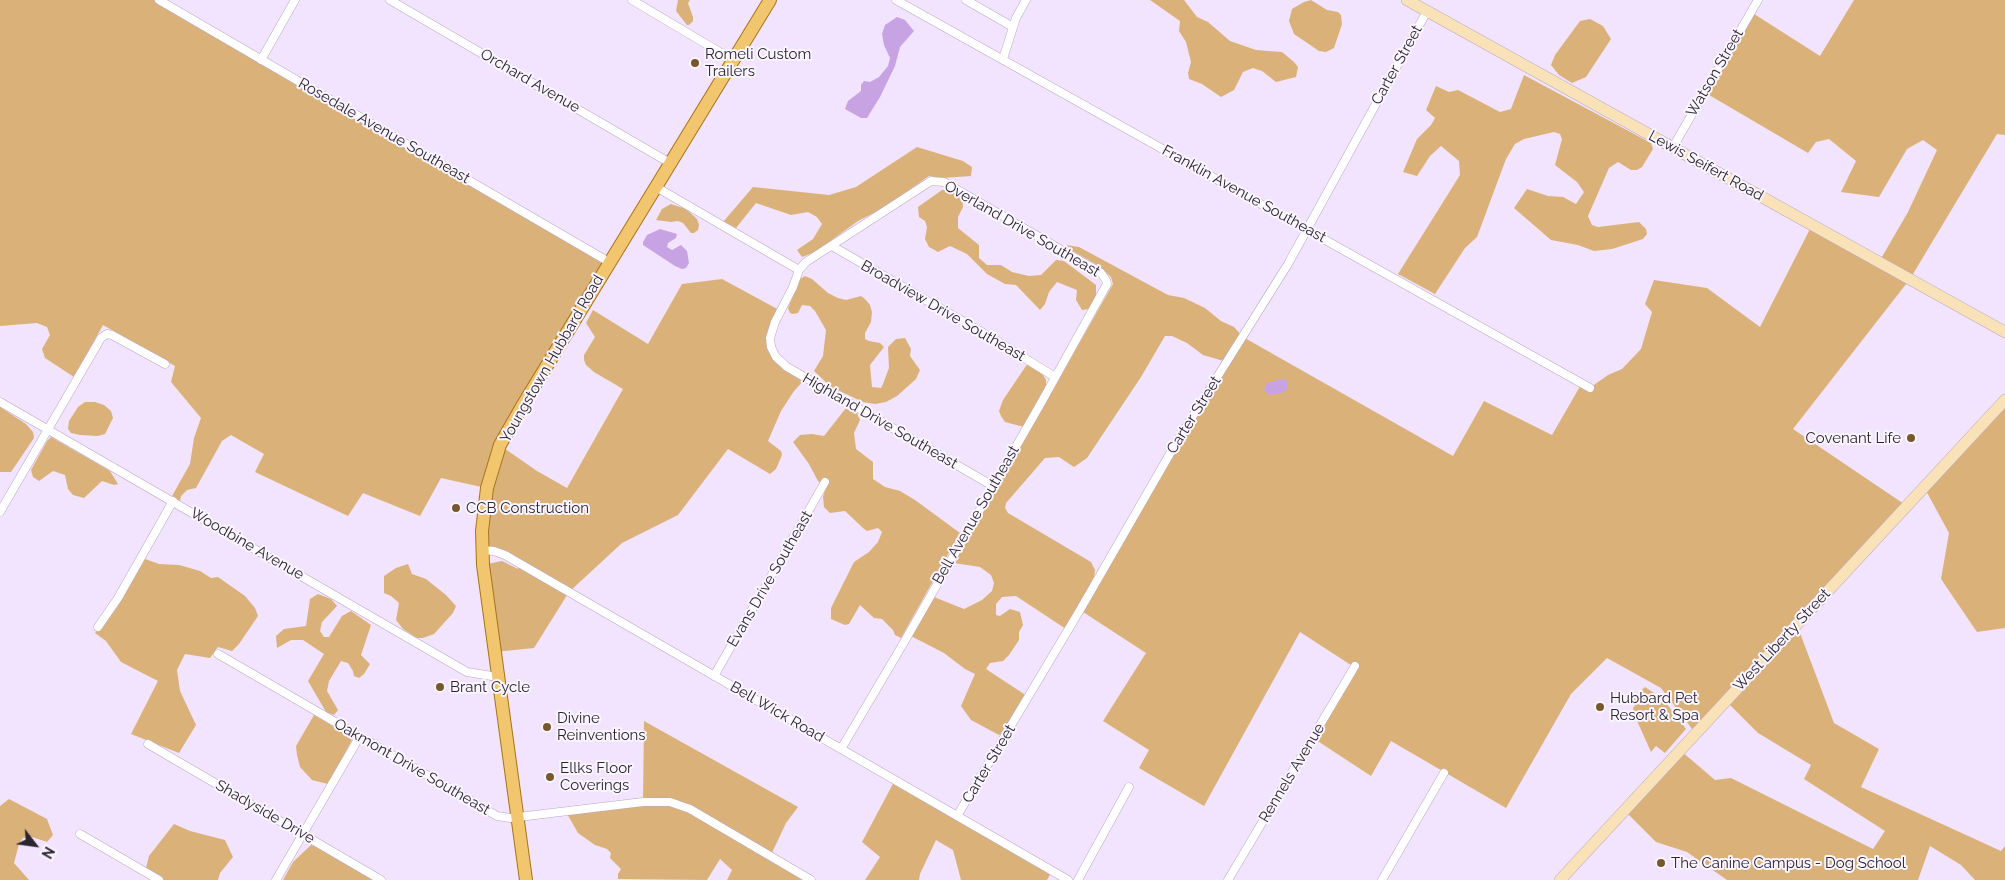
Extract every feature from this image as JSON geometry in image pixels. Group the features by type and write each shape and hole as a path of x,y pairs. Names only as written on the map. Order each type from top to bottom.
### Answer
{"main road":[{"name":"Youngstown Hubbard Road","path":"526,880 483,565 482,531 486,494 500,445 609,262 770,0"}],"street":[{"name":"Rosedale Avenue Southeast","path":"159,0 609,262"},
{"path":"262,60 295,0"},
{"name":"Orchard Avenue","path":"390,0 670,163"},
{"path":"632,0 733,60"},
{"name":"Franklin Avenue Southeast","path":"896,0 1590,388"},
{"path":"966,0 1013,27"},
{"path":"1002,59 1013,27 1026,0"},
{"name":"Lewis Seifert Road","path":"1407,0 2005,332"},
{"name":"Watson Street","path":"1673,147 1758,0"},
{"name":"Carter Street","path":"957,816 1080,610 1171,452 1266,302 1427,11"},
{"name":"Overland Drive Southeast","path":"832,246 925,183 937,180 944,182 1101,273 1106,280"},
{"path":"656,187 799,270 806,262 832,246"},
{"name":"Broadview Drive Southeast","path":"832,246 997,341 1054,377"},
{"name":"Highland Drive Southeast","path":"799,270 793,287 771,331 770,343 772,350 780,362 993,486"},
{"name":"Bell Avenue Southeast","path":"840,749 1106,288 1106,280"},
{"path":"0,512 101,338 108,334 112,335 165,364"},
{"name":"West Liberty Street","path":"1560,880 2005,400"},
{"name":"Woodbine Avenue","path":"0,402 467,672 498,677"},
{"name":"Evans Drive Southeast","path":"714,676 825,482"},
{"path":"98,627 118,598 173,501"},
{"name":"Bell Wick Road","path":"483,550 494,550 504,555 1068,880"},
{"name":"Oakmont Drive Southeast","path":"218,654 496,816 518,818 643,802 670,802 690,809 811,880"},
{"name":"Rennels Avenue","path":"1228,880 1355,666"},
{"path":"276,880 360,736"},
{"name":"Shadyside Drive","path":"148,744 381,880"},
{"path":"1382,880 1444,773"},
{"path":"1078,880 1129,787"},
{"path":"80,834 159,880"}],"shaded area":[{"path":"0,0 159,0 609,262 501,446 537,471 567,488 623,389 594,372 586,365 584,360 584,355 595,337 586,323 593,310 648,344 682,284 722,279 781,311 775,322 772,350 806,378 794,391 781,411 768,441 781,451 782,455 776,469 770,474 728,449 678,515 622,543 569,592 534,648 495,652 483,565 502,561 518,569 519,564 489,550 486,488 441,478 420,516 363,493 348,516 255,472 264,454 231,435 222,441 196,488 187,490 181,496 180,501 172,496 190,464 194,438 201,418 171,382 175,366 103,325 74,377 45,358 42,349 50,335 47,327 37,323 0,326"},
{"path":"678,0 690,0 688,3 693,21 689,25 676,11"},
{"path":"1150,0 1184,0 1197,17 1208,22 1230,41 1256,50 1282,52 1298,67 1296,77 1276,82 1262,71 1253,68 1243,72 1234,90 1221,97 1202,84 1189,79 1188,73 1191,62 1186,42 1179,31 1180,21"},
{"path":"1311,0 1327,10 1338,12 1341,15 1342,24 1334,48 1326,52 1319,51 1294,34 1289,21 1292,9"},
{"path":"1854,0 2005,0 2005,135 1997,134 1910,279 1793,429 1907,506 1797,625 1834,723 1879,749 1861,787 2001,851 2005,846 2005,880 1975,880 1961,865 1930,846 1918,880 1727,880 1687,852 1656,842 1625,811 1681,751 1715,780 1731,778 1873,849 1885,831 1804,779 1811,765 1758,733 1726,701 1696,734 1661,688 1607,658 1571,694 1506,808 1391,741 1371,776 1313,738 1354,667 1300,632 1204,806 1139,768 1149,750 1103,721 1146,653 1080,610 1227,362 1203,355 1187,343 1172,336 1165,336 1141,377 1087,458 1074,467 1059,457 1045,458 1006,503 1005,508 1008,513 1091,562 1095,570 1094,580 1066,629 1016,596 1002,597 996,604 996,615 1000,616 1010,609 1020,612 1023,625 1019,632 1019,640 1009,655 1003,661 990,663 986,669 1027,696 1005,731 999,735 971,720 961,706 975,674 944,653 911,636 934,597 964,609 982,600 992,591 994,583 991,575 980,567 954,563 1113,284 1111,277 1099,266 1069,249 1066,245 1079,247 1168,295 1184,298 1205,308 1221,321 1234,327 1243,337 1453,456 1484,401 1552,435 1582,383 1591,387 1608,375 1622,369 1641,349 1652,312 1645,304 1654,280 1707,288 1760,327 1812,225 1879,262 1908,212 1937,150 1923,140 1907,149 1879,197 1841,192 1856,161 1829,139 1816,142 1808,153 1704,92 1751,12 1820,56"},
{"path":"897,17 905,20 914,31 900,47 895,66 880,97 867,118 861,118 845,109 848,101 861,91 861,85 864,81 870,82 879,77 888,66 890,58 884,45 882,34 885,25"},
{"path":"1590,19 1603,26 1611,39 1586,77 1572,83 1559,75 1551,65 1555,55 1580,21"},
{"path":"1524,75 1651,143 1653,149 1642,167 1637,170 1631,170 1618,162 1609,168 1588,216 1592,225 1598,227 1639,222 1646,229 1647,234 1643,239 1612,249 1594,251 1578,245 1551,240 1514,208 1527,189 1548,196 1563,197 1576,204 1584,192 1577,182 1555,165 1562,139 1560,134 1554,132 1524,139 1515,144 1506,159 1477,237 1465,248 1435,294 1398,274 1460,175 1459,161 1441,146 1430,156 1417,176 1403,172 1417,139 1431,125 1435,118 1426,110 1436,86 1449,92 1458,90 1500,112 1511,109"},
{"path":"917,147 963,161 972,167 971,176 942,178 929,176 885,207 858,221 815,252 802,257 797,250 813,239 822,224 817,217 808,212 791,215 756,203 736,228 723,222 753,187 829,195 856,187"},
{"path":"942,190 950,190 962,194 963,207 958,217 958,228 979,245 979,258 987,265 1001,265 1012,272 1029,276 1041,275 1056,260 1064,261 1096,285 1096,298 1089,309 1082,310 1076,300 1077,290 1057,282 1049,292 1045,304 1040,310 1016,285 1005,284 987,274 967,254 950,246 938,252 929,247 925,239 927,227 925,221 919,217 918,207"},
{"path":"671,204 686,209 697,219 698,230 691,233 683,223 678,221 656,220 662,209"},
{"path":"660,229 677,234 676,238 668,243 667,247 672,250 681,245 687,251 689,263 686,268 682,269 675,266 643,245 647,235"},
{"path":"805,276 838,298 846,300 861,296 870,305 872,312 871,322 865,333 865,339 880,343 884,347 870,365 872,387 881,388 883,384 889,368 888,347 896,339 905,338 911,349 910,356 920,370 916,379 897,396 886,402 875,404 863,402 831,387 814,371 823,356 826,330 810,306 802,305 798,313 793,314 790,313 788,308 800,279"},
{"path":"1028,363 1042,373 1046,380 1046,386 1024,427 1005,422 999,411 1003,400"},
{"path":"1284,379 1288,381 1286,391 1270,395 1264,391 1266,384"},
{"path":"2005,400 2005,628 1977,632 1941,579 1949,533 1924,487"},
{"path":"85,402 95,402 104,405 111,411 113,418 105,434 98,436 80,435 71,433 68,429 69,421 78,407"},
{"path":"0,407 26,424 33,432 34,438 11,472 0,472"},
{"path":"846,408 852,409 857,413 860,420 854,433 856,449 873,462 873,479 885,487 900,491 915,500 960,533 901,638 895,635 893,630 882,619 874,618 860,605 849,624 845,625 831,619 831,608 854,562 869,552 878,542 882,532 878,528 867,531 845,511 830,513 824,507 823,497 826,487 818,481 809,464 793,442 800,435 824,436"},
{"path":"51,437 110,471 118,484 114,485 102,481 84,498 73,495 68,489 65,475 53,471 39,481 33,477 31,470"},
{"path":"145,559 159,564 179,565 200,571 211,578 218,577 245,596 255,608 258,616 232,651 218,647 210,658 185,654 177,670 180,691 196,725 179,753 131,734 158,681 121,662 106,641 95,633 106,620 138,567"},
{"path":"408,564 412,574 426,579 456,606 453,613 434,634 423,638 417,638 403,629 396,620 399,603 384,593 384,576 396,568"},
{"path":"318,594 331,599 337,606 322,622 320,631 324,637 329,637 342,616 351,611 371,625 361,655 370,664 364,674 359,678 354,676 348,663 341,661 329,681 327,691 338,710 334,715 326,712 308,681 324,654 303,640 291,640 277,648 276,636 284,629 306,626 310,599"},
{"path":"1645,687 1663,699 1686,729 1665,753 1656,746 1651,752 1634,714 1633,708 1635,706 1632,699"},
{"path":"314,715 350,736 352,740 328,784 312,780 300,767 297,755 296,746"},
{"path":"644,721 798,807 786,823 770,857 811,880 727,880 732,870 720,859 707,880 618,879 621,869 610,858 611,853 578,833 566,812 643,802"},
{"path":"895,780 1052,871 1047,880 961,880 953,850 936,840 919,880 865,880 880,857 862,842"},
{"path":"9,799 47,819 53,835 47,842 32,837 23,838 19,844 14,863 29,880 0,880 0,806"},
{"path":"174,824 190,831 225,840 233,857 220,873 218,880 164,880 145,872 149,856"},
{"path":"311,845 374,880 283,880 293,862"}],"place":[{"name":"Romeli Custom Trailers","path":"695,63"},
{"name":"Covenant Life","path":"1911,438"},
{"name":"CCB Construction","path":"456,508"},
{"name":"Brant Cycle","path":"440,687"},
{"name":"Hubbard Pet Resort & Spa","path":"1600,707"},
{"name":"Divine Reinventions","path":"547,727"},
{"name":"Ellks Floor Coverings","path":"550,777"},
{"name":"The Canine Campus - Dog School","path":"1661,863"}]}
